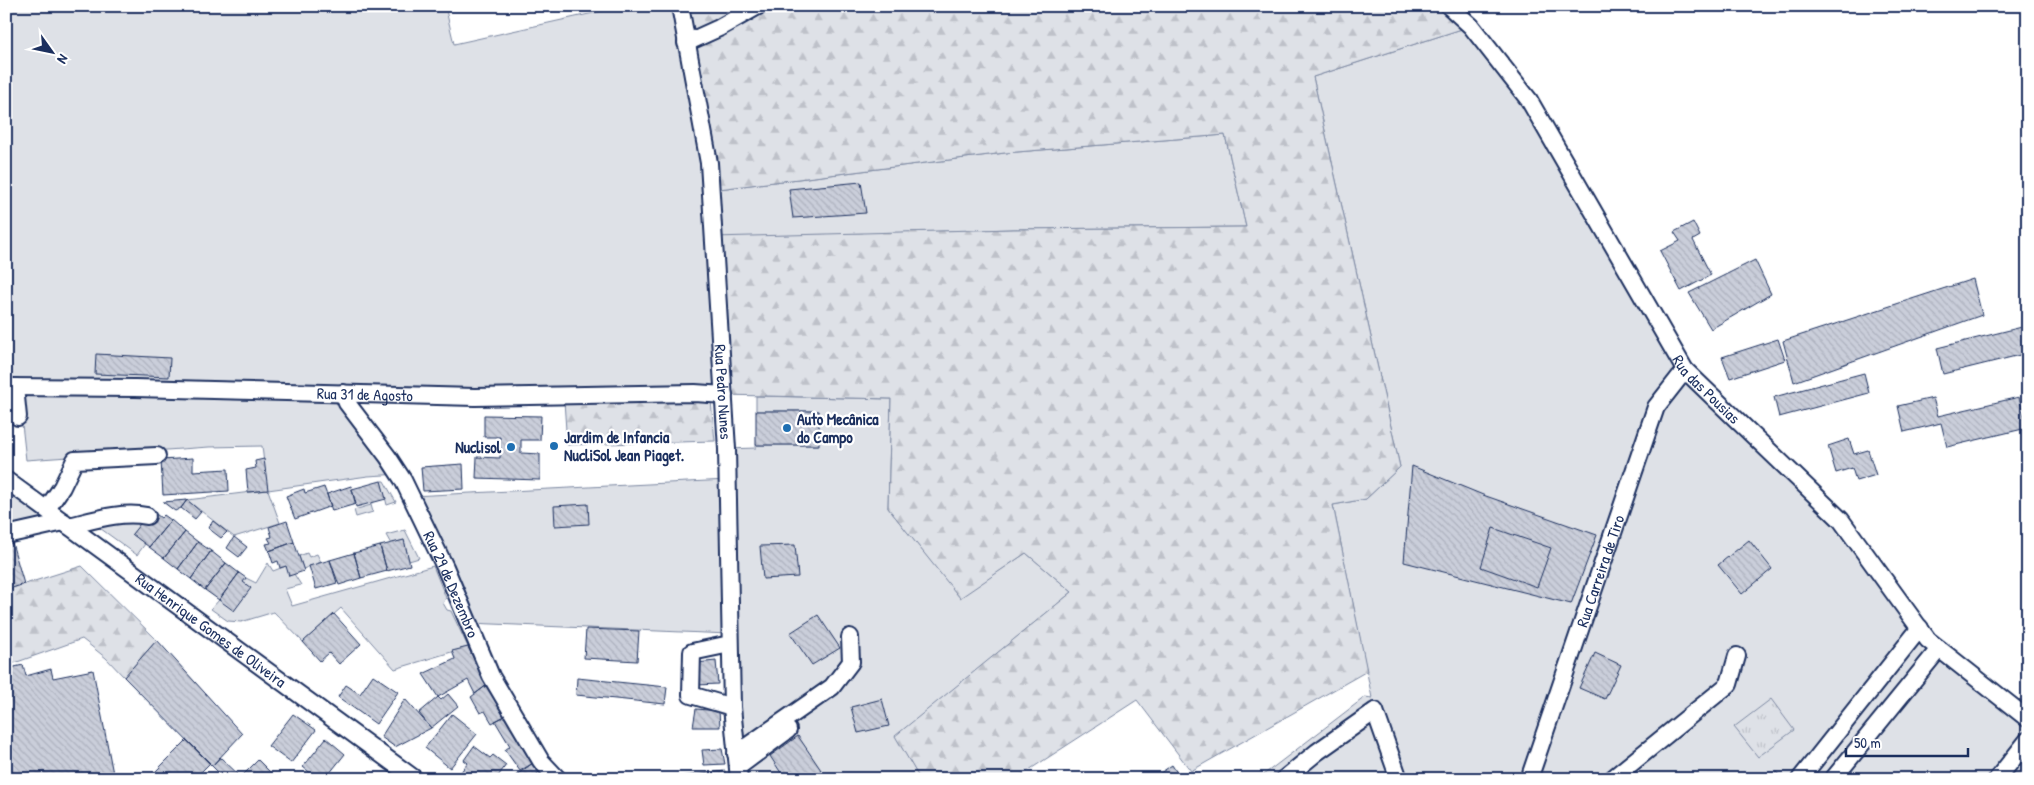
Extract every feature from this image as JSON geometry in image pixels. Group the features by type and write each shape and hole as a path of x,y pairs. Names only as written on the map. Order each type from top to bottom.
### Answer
{"street":[{"name":"Rua Pedro Nunes","path":"680,6 709,163 727,449 732,707 738,767"},
{"path":"686,43 719,28 758,6"},
{"name":"Rua das Pousias","path":"1449,6 1471,26 1529,100 1685,370 1840,520 1928,640 2028,719"},
{"name":"Rua Carreira de Tiro","path":"1529,779 1656,407 1685,370"},
{"path":"10,387 18,417"},
{"name":"Rua 31 de Agosto","path":"10,387 475,397 695,393 724,395"},
{"name":"Rua 29 de Dezembro","path":"343,393 347,403 403,480 441,559 491,676 541,761 558,779"},
{"path":"47,509 62,487 68,471 75,460 158,456"},
{"name":"Rua Henrique Gomes de Oliveira","path":"6,480 415,779"},
{"path":"6,536 133,513 147,516"},
{"path":"1800,779 1920,628"},
{"path":"738,767 832,687 852,662 850,637"},
{"path":"730,644 692,652 691,695 732,707"},
{"path":"1834,779 1939,649"},
{"path":"1612,779 1728,684 1737,656"},
{"path":"738,767 817,709"},
{"path":"1284,779 1317,752 1375,711 1399,779"},
{"path":"1998,779 2028,740"}],"green space":[{"path":"6,6 445,6 454,44 625,6 680,6 711,190 1005,153 1225,135 1246,227 1013,229 724,238 724,395 344,393 400,474 368,476 268,490 280,523 234,537 187,500 267,490 262,446 209,447 26,460 19,397 6,387"},
{"path":"680,6 1449,6 1471,26 1313,77 1400,467 1366,499 1333,505 1367,671 1191,771 1137,700 1015,779 920,779 895,736 1072,592 1026,553 960,598 888,508 891,399 724,395 714,237 1013,229 1246,227 1225,135 1005,153 711,190"},
{"path":"1471,26 1529,100 1685,370 1841,520 1920,629 2028,719 2028,779 1258,779 1365,697 1372,698 1333,505 1366,499 1400,467 1313,77"},
{"path":"756,396 891,399 888,508 960,597 1026,553 1072,592 896,736 920,779 739,779 729,634 469,623 412,496 727,480 727,449 756,448 756,445 818,445 819,411 756,411"},
{"path":"564,401 711,401 715,441 567,445"},
{"path":"381,481 384,481 396,502 387,505"},
{"path":"6,489 45,519 6,529"},
{"path":"371,505 373,512 356,517 354,510"},
{"path":"144,520 132,534 145,544 137,555 97,526"},
{"path":"405,530 419,558 409,561 404,540 391,544 386,535"},
{"path":"307,553 309,557 317,554 321,562 303,569 299,556"},
{"path":"268,563 273,571 286,566 301,585 285,589 292,606 433,566 446,598 443,603 447,610 451,611 468,647 395,669 341,608 303,642 274,612 241,622 228,621 211,609 246,578 256,583"},
{"path":"82,566 157,640 124,677 106,658 82,639 6,666 6,590"},
{"path":"1771,699 1794,730 1758,757 1734,727"}],"building":[{"path":"861,182 866,213 793,218 789,189"},
{"path":"1693,222 1700,236 1693,240 1711,275 1681,291 1660,251 1680,241 1674,232"},
{"path":"1755,260 1771,294 1711,329 1689,293"},
{"path":"1973,279 1982,315 1794,382 1783,341"},
{"path":"2022,327 2028,353 1943,374 1937,348"},
{"path":"1778,339 1785,360 1730,378 1722,357"},
{"path":"96,354 170,358 169,377 95,374"},
{"path":"1864,373 1869,393 1779,417 1774,397"},
{"path":"2019,397 2027,428 1947,447 1941,423 1904,432 1898,406 1933,398 1938,416"},
{"name":"Auto Mecânica do Campo","path":"756,411 819,411 819,445 756,445"},
{"path":"6,414 14,417 6,437"},
{"name":"Nuclisol","path":"484,415 541,416 540,440 521,440 521,453 540,454 540,480 476,478 477,457 500,458 500,437 484,437"},
{"path":"1849,439 1854,454 1868,450 1876,475 1856,481 1852,468 1836,473 1828,446"},
{"path":"193,458 193,471 228,469 229,491 163,495 161,460"},
{"path":"264,459 268,490 248,492 246,470 256,468 255,461"},
{"path":"463,464 464,489 423,491 421,467"},
{"path":"1412,466 1483,495 1597,535 1571,604 1404,562"},
{"path":"381,481 386,499 356,507 352,489"},
{"path":"351,486 356,504 332,511 327,494"},
{"path":"324,487 331,506 295,519 286,496 304,489 305,493"},
{"path":"187,500 201,512 195,519 181,508"},
{"path":"187,500 181,508 175,511 163,502"},
{"path":"588,504 589,524 555,526 554,506"},
{"path":"151,510 161,518 164,515 171,520 149,547 132,534"},
{"path":"171,520 185,532 164,558 149,547"},
{"path":"213,521 227,532 221,538 208,528"},
{"path":"287,521 294,542 269,551 266,544 271,543 268,538 272,537 269,527"},
{"path":"1493,528 1551,548 1537,587 1481,567"},
{"path":"185,532 198,542 178,569 164,558"},
{"path":"10,536 24,584 6,590 6,537"},
{"path":"234,537 247,547 239,557 227,548"},
{"path":"404,540 410,565 387,571 380,546"},
{"path":"1749,540 1772,569 1742,594 1718,565"},
{"path":"198,542 211,551 191,579 178,569"},
{"path":"294,542 304,571 289,576 286,566 280,568 278,561 273,563 269,551"},
{"path":"795,545 798,577 763,579 760,546"},
{"path":"380,546 387,571 361,578 354,553"},
{"path":"211,551 226,563 205,590 191,579"},
{"path":"354,553 361,578 339,585 330,560"},
{"path":"330,560 337,583 316,589 309,566"},
{"path":"226,563 239,573 219,600 205,590"},
{"path":"239,573 246,578 243,582 251,588 234,611 219,600"},
{"path":"334,614 361,644 339,664 329,653 320,661 303,642"},
{"path":"818,615 840,648 812,665 790,633"},
{"path":"586,629 639,631 637,661 584,658"},
{"path":"157,640 242,734 212,766 124,677"},
{"path":"468,647 487,685 475,694 468,680 438,697 423,674 455,659 452,651"},
{"path":"1595,653 1621,665 1605,699 1579,688"},
{"path":"716,661 718,684 697,685 696,663"},
{"path":"23,665 26,676 51,669 53,678 93,670 114,779 6,779 6,669"},
{"path":"373,675 398,692 376,724 338,697 346,685 360,694"},
{"path":"577,678 667,687 665,704 576,695"},
{"path":"487,685 505,716 492,723 485,711 480,713 471,697"},
{"path":"448,694 458,706 431,728 419,713 438,697 441,700"},
{"path":"405,699 431,728 395,747 381,737"},
{"path":"882,699 889,726 858,733 851,707"},
{"path":"696,709 719,711 720,727 693,727"},
{"path":"293,714 316,730 291,763 268,746"},
{"path":"452,714 477,734 450,768 425,748"},
{"path":"505,716 533,763 520,771 505,750 510,746 495,721"},
{"path":"798,736 821,770 808,779 785,779 770,756"},
{"path":"326,738 345,754 325,779 318,779 303,767"},
{"path":"187,740 210,763 194,779 148,779"},
{"path":"474,746 490,758 493,755 506,765 496,779 468,779 460,773 468,763 464,760"},
{"path":"722,749 725,764 704,765 702,750"},
{"path":"220,757 241,777 258,760 275,777 273,779 225,779 212,766"},
{"path":"533,763 541,771 530,779 511,779"},
{"path":"1172,765 1181,779 1158,779 1156,776"},
{"path":"725,771 726,779 679,779 678,777"},
{"path":"1777,772 1785,779 1772,779"}],"place":[{"name":"Auto Mecânica do Campo","path":"787,428"},
{"name":"Jardim de Infancia NucliSol Jean Piaget.","path":"554,446"},
{"name":"Nuclisol","path":"511,447"}]}
